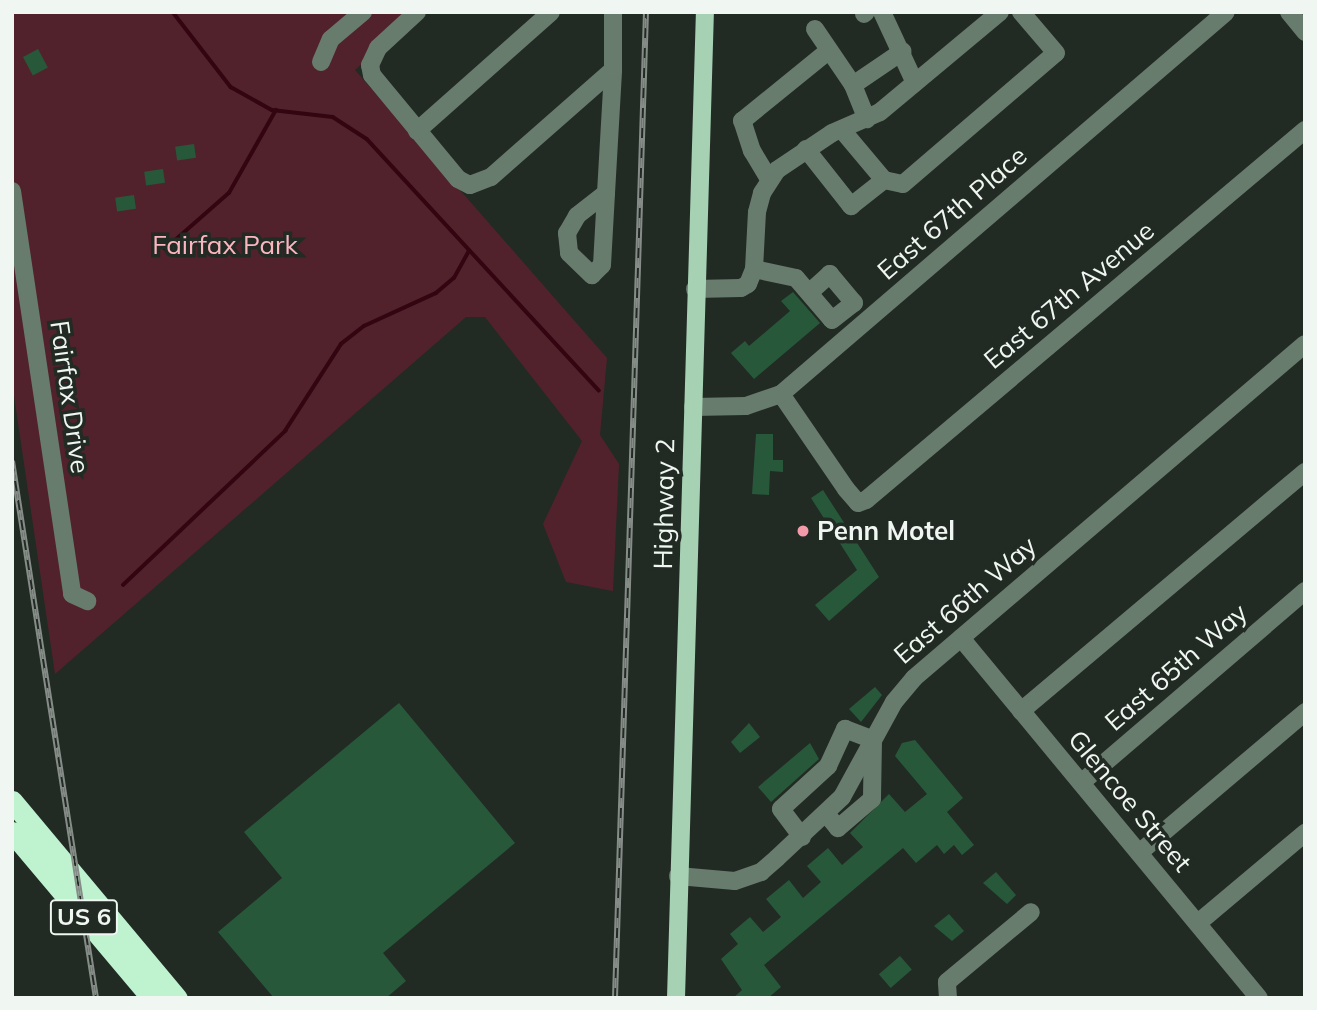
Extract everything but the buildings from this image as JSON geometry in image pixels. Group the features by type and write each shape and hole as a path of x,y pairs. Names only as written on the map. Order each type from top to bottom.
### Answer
{"highway":[{"name":"US 6","path":"12,801 177,998"},
{"name":"US 6","path":"12,832 152,998"}],"main road":[{"name":"Highway 2","path":"676,998 705,12"}],"street":[{"path":"321,61 331,39 363,12"},
{"path":"416,12 378,48 370,65 372,75 458,179 478,185 613,70"},
{"path":"417,131 551,12"},
{"path":"606,193 614,12"},
{"path":"695,289 741,288 748,284 754,269 757,212 769,179 806,149 867,119 1000,12"},
{"path":"842,130 884,180 903,184 1056,53 1021,12"},
{"name":"East 67th Place","path":"693,407 746,406 781,394 1226,12"},
{"path":"1289,12 1305,32"},
{"path":"870,13 903,51 915,83"},
{"path":"815,29 853,85 867,119"},
{"path":"769,179 752,151 743,121 828,51"},
{"path":"853,85 903,51"},
{"name":"East 67th Avenue","path":"781,394 850,495 858,503 866,500 1305,130"},
{"path":"806,149 851,206 884,180"},
{"name":"Fairfax Drive","path":"12,191 72,594 87,601"},
{"path":"754,269 796,278 809,293"},
{"name":"East 66th Way","path":"678,876 747,878 802,837 827,815 899,693 1305,344"},
{"path":"1021,711 1305,472"},
{"name":"East 65th Way","path":"1081,783 1305,591"},
{"name":"Glencoe Street","path":"961,638 1259,998"},
{"path":"1139,853 1305,712"},
{"path":"802,837 781,809 828,766 845,729 873,740 872,799 838,828 827,815"},
{"path":"1198,923 1305,833"},
{"path":"948,998 947,982 1031,912"}],"green space":[{"name":"Fairfax Park","path":"12,12 417,12 355,70 607,358 600,435 619,464 613,591 566,582 543,524 582,441 485,317 466,317 55,674 12,382"}],"waterway":[{"path":"173,12 231,87 272,110 333,117 367,139 599,390"},
{"path":"165,249 229,193 276,110"},
{"path":"123,585 285,431 341,344 364,326 436,293 454,278 469,251"}],"railway":[{"path":"615,998 646,12"},
{"path":"12,461 96,998"}],"place":[{"name":"Penn Motel","path":"803,531"}]}
